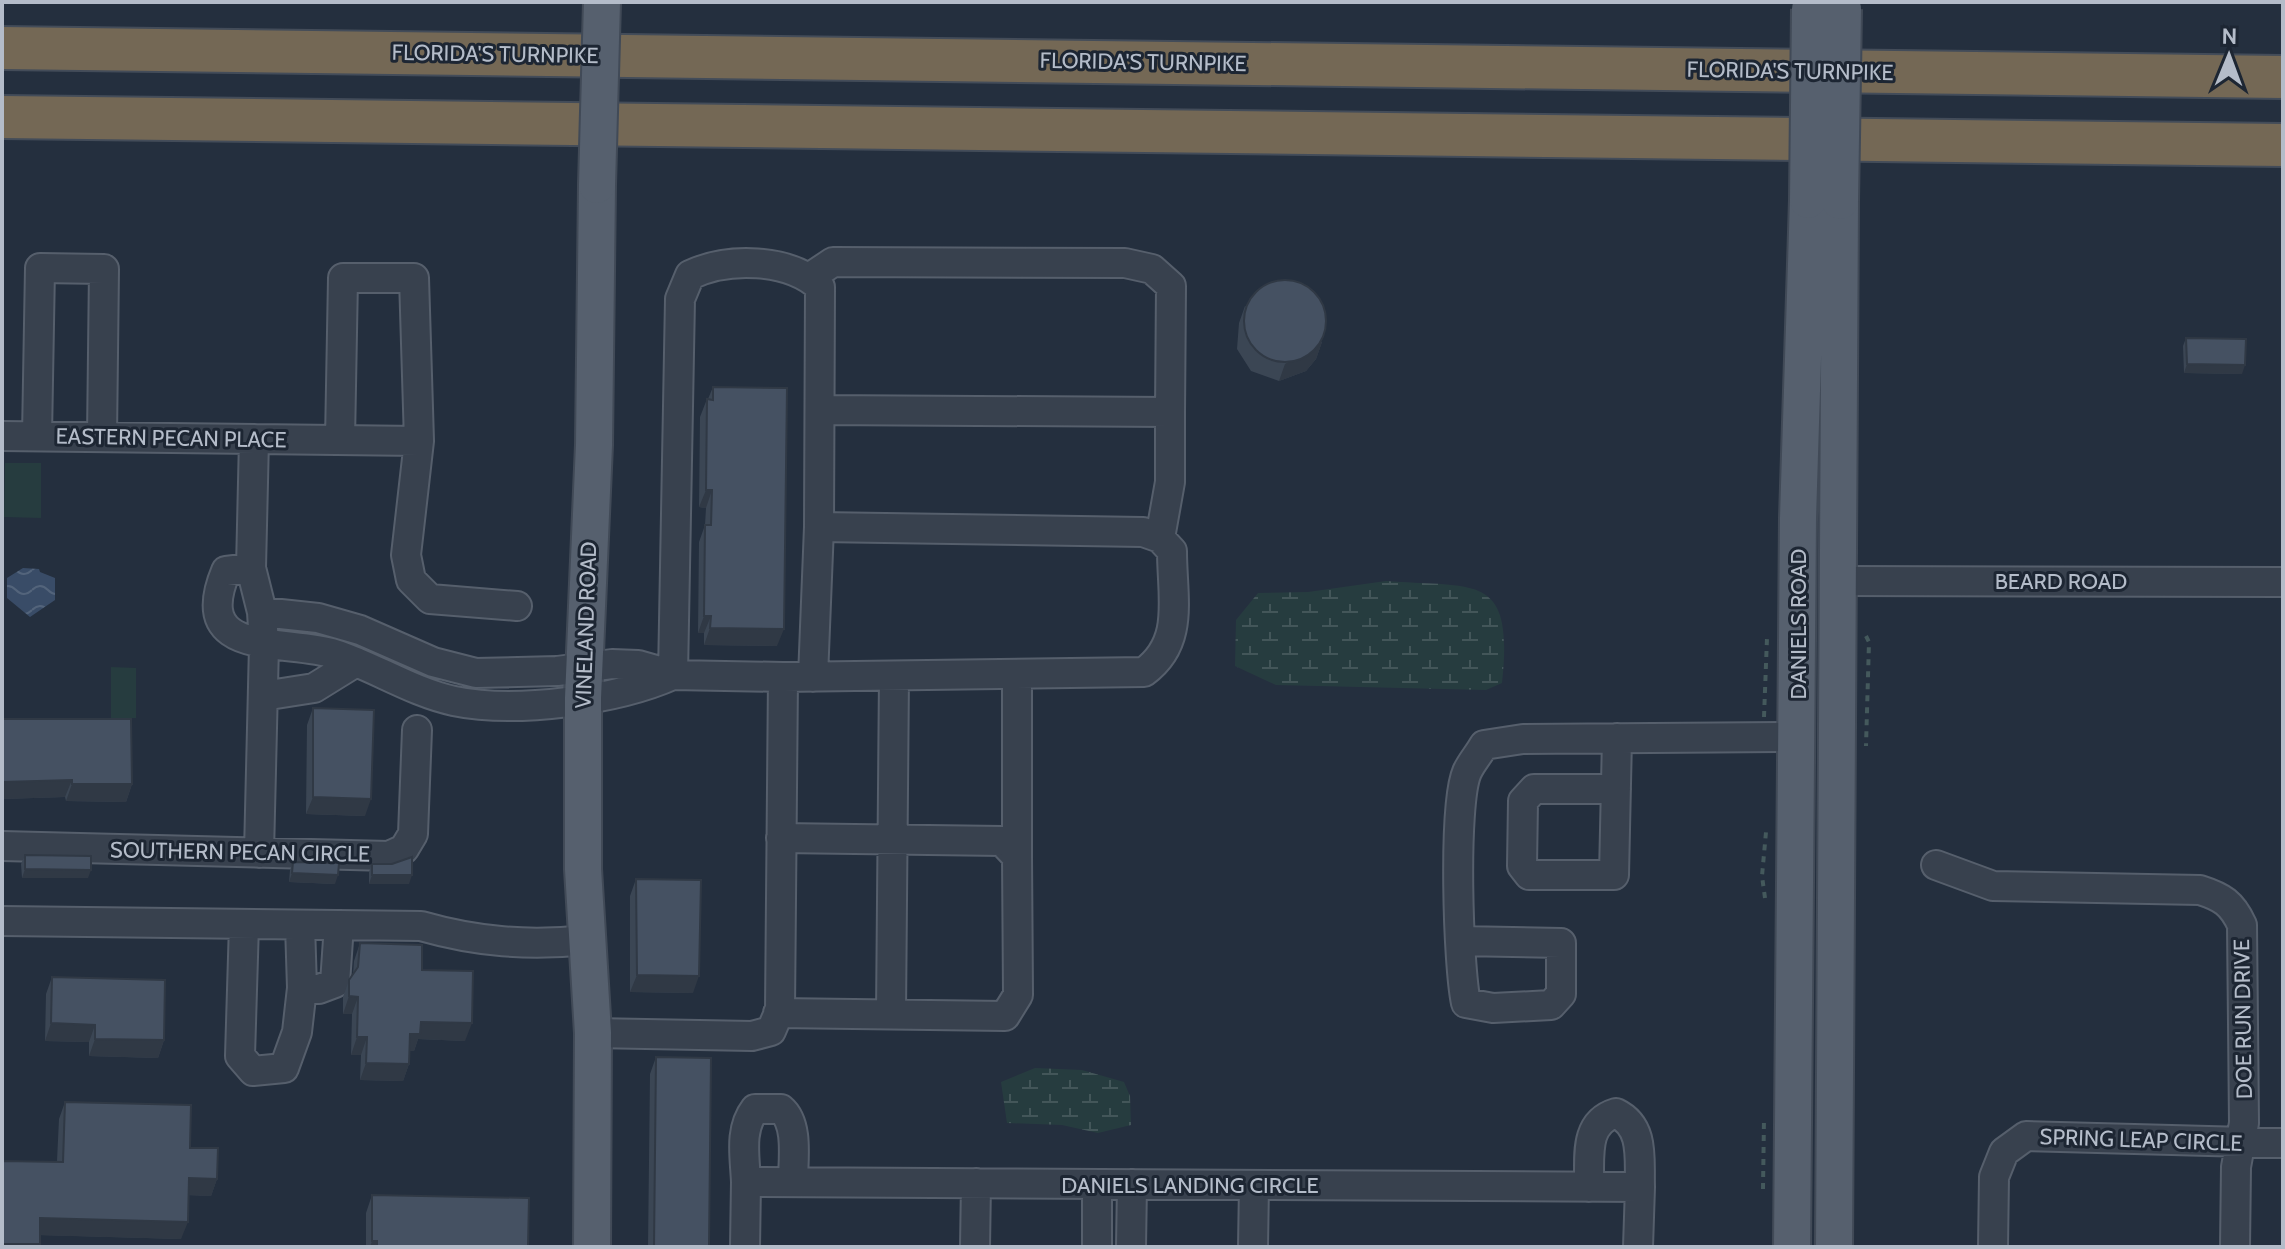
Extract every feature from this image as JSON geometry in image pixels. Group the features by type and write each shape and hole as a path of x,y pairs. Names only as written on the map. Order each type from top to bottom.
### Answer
{"highway":[{"name":"FLORIDA'S TURNPIKE","path":"2,48 2283,77"},
{"path":"2,117 2283,145"}],"main road":[{"name":"VINELAND ROAD","path":"592,1247 593,1033 583,869 583,683 594,445 602,2"},
{"name":"DANIELS ROAD","path":"1827,6 1824,200 1840,581 1834,1247"},
{"name":"DANIELS ROAD","path":"1792,1247 1798,518 1824,200"},
{"path":"1798,518 1822,571 1840,581"},
{"path":"1797,737 1816,749 1838,796"}],"street":[{"path":"809,278 833,262 1125,263 1152,269 1171,286 1170,482 1160,538"},
{"path":"673,675 680,299 690,275 712,265 784,266 820,287 819,527 813,677"},
{"path":"37,436 40,268 104,269 102,437"},
{"path":"340,440 343,278 414,278 419,441 406,555 411,580 430,599 517,606"},
{"path":"820,410 1170,412"},
{"name":"EASTERN PECAN PLACE","path":"2,436 419,441"},
{"path":"254,439 251,568 262,612 264,645 259,853"},
{"path":"251,568 226,571 215,597 219,621 235,635 264,645 296,647 356,662 422,691 455,701 490,704 557,705 583,683 638,665 673,675 783,677 1144,672 1162,659 1172,639 1172,551 1160,538 1143,532 819,527"},
{"name":"BEARD ROAD","path":"1840,581 2283,582"},
{"path":"262,612 318,618 346,626 433,662 476,673 557,671 583,683"},
{"path":"263,696 314,688 356,662"},
{"path":"422,691 433,662"},
{"path":"778,1013 1005,1016 1018,995 1017,674"},
{"path":"891,1014 895,839 894,676"},
{"path":"593,1033 752,1036 771,1031 778,1013 783,677"},
{"name":"SOUTHERN PECAN CIRCLE","path":"2,846 389,856 404,849 413,834 417,730"},
{"path":"1460,941 1462,804 1466,773 1484,745 1523,739 1797,737"},
{"path":"1616,789 1617,738"},
{"path":"781,838 1002,841 1017,857"},
{"name":"DOE RUN DRIVE","path":"1936,865 1993,886 2200,890 2222,896 2235,908 2242,925 2244,1123 2236,1167 2235,1247"},
{"path":"2,921 421,926 488,942 544,945 587,940"},
{"path":"244,924 240,1056 253,1071 284,1068 297,1032 310,988 300,925"},
{"path":"310,988 335,983 339,925"},
{"path":"745,1247 744,1128 755,1109 781,1109 788,1115 792,1128 793,1182"},
{"path":"1589,1187 1594,1126 1602,1118 1616,1113 1628,1119 1638,1137 1638,1247"},
{"name":"SPRING LEAP CIRCLE","path":"1993,1247 1994,1177 2004,1152 2026,1136 2283,1143"},
{"name":"DANIELS LANDING CIRCLE","path":"746,1182 1640,1187"},
{"path":"975,1247 976,1183"},
{"path":"1097,1184 1097,1247"},
{"path":"1131,1247 1132,1184"},
{"path":"1253,1247 1254,1185"}],"green space":[{"path":"5,463 41,463 41,518 4,517"},
{"path":"1386,581 1444,584 1483,593 1495,604 1502,621 1502,683 1486,690 1276,685 1235,666 1236,620 1258,593 1308,592"},
{"path":"111,667 136,668 136,718 111,718"},
{"path":"1035,1068 1082,1070 1124,1082 1130,1096 1131,1125 1098,1133 1062,1125 1007,1123 1001,1082"}],"water":[{"path":"23,568 39,569 55,578 55,600 30,617 7,598 7,578"}],"building":[{"path":"1277,280 1293,280 1308,287 1319,298 1326,321 1323,337 1314,350 1293,362 1277,362 1262,355 1251,344 1244,329 1244,313 1251,298 1262,287"},
{"path":"2186,338 2246,339 2245,365 2187,364"},
{"path":"713,387 787,388 784,629 710,628 711,616 704,616 705,525 711,525 712,490 706,490 707,399 713,400"},
{"path":"313,708 374,710 371,799 313,797"},
{"path":"2,719 131,719 132,784 72,784 72,780 2,782"},
{"path":"25,855 91,856 91,870 25,869"},
{"path":"412,857 412,875 372,875 372,864 392,864"},
{"path":"293,862 339,863 338,875 292,873"},
{"path":"636,879 701,880 699,976 637,975"},
{"path":"360,943 422,945 422,970 473,971 472,1023 421,1022 420,1034 410,1034 409,1064 366,1063 367,1037 357,1037 358,997 349,996 349,980 358,967"},
{"path":"52,977 165,980 164,1040 95,1039 95,1025 51,1023"},
{"path":"656,1057 711,1058 709,1247 654,1247"},
{"path":"65,1102 191,1105 190,1148 218,1148 217,1179 189,1178 188,1222 40,1218 40,1244 2,1244 2,1161 63,1162"},
{"path":"372,1195 529,1198 528,1247 377,1247 377,1241 372,1241"}]}
